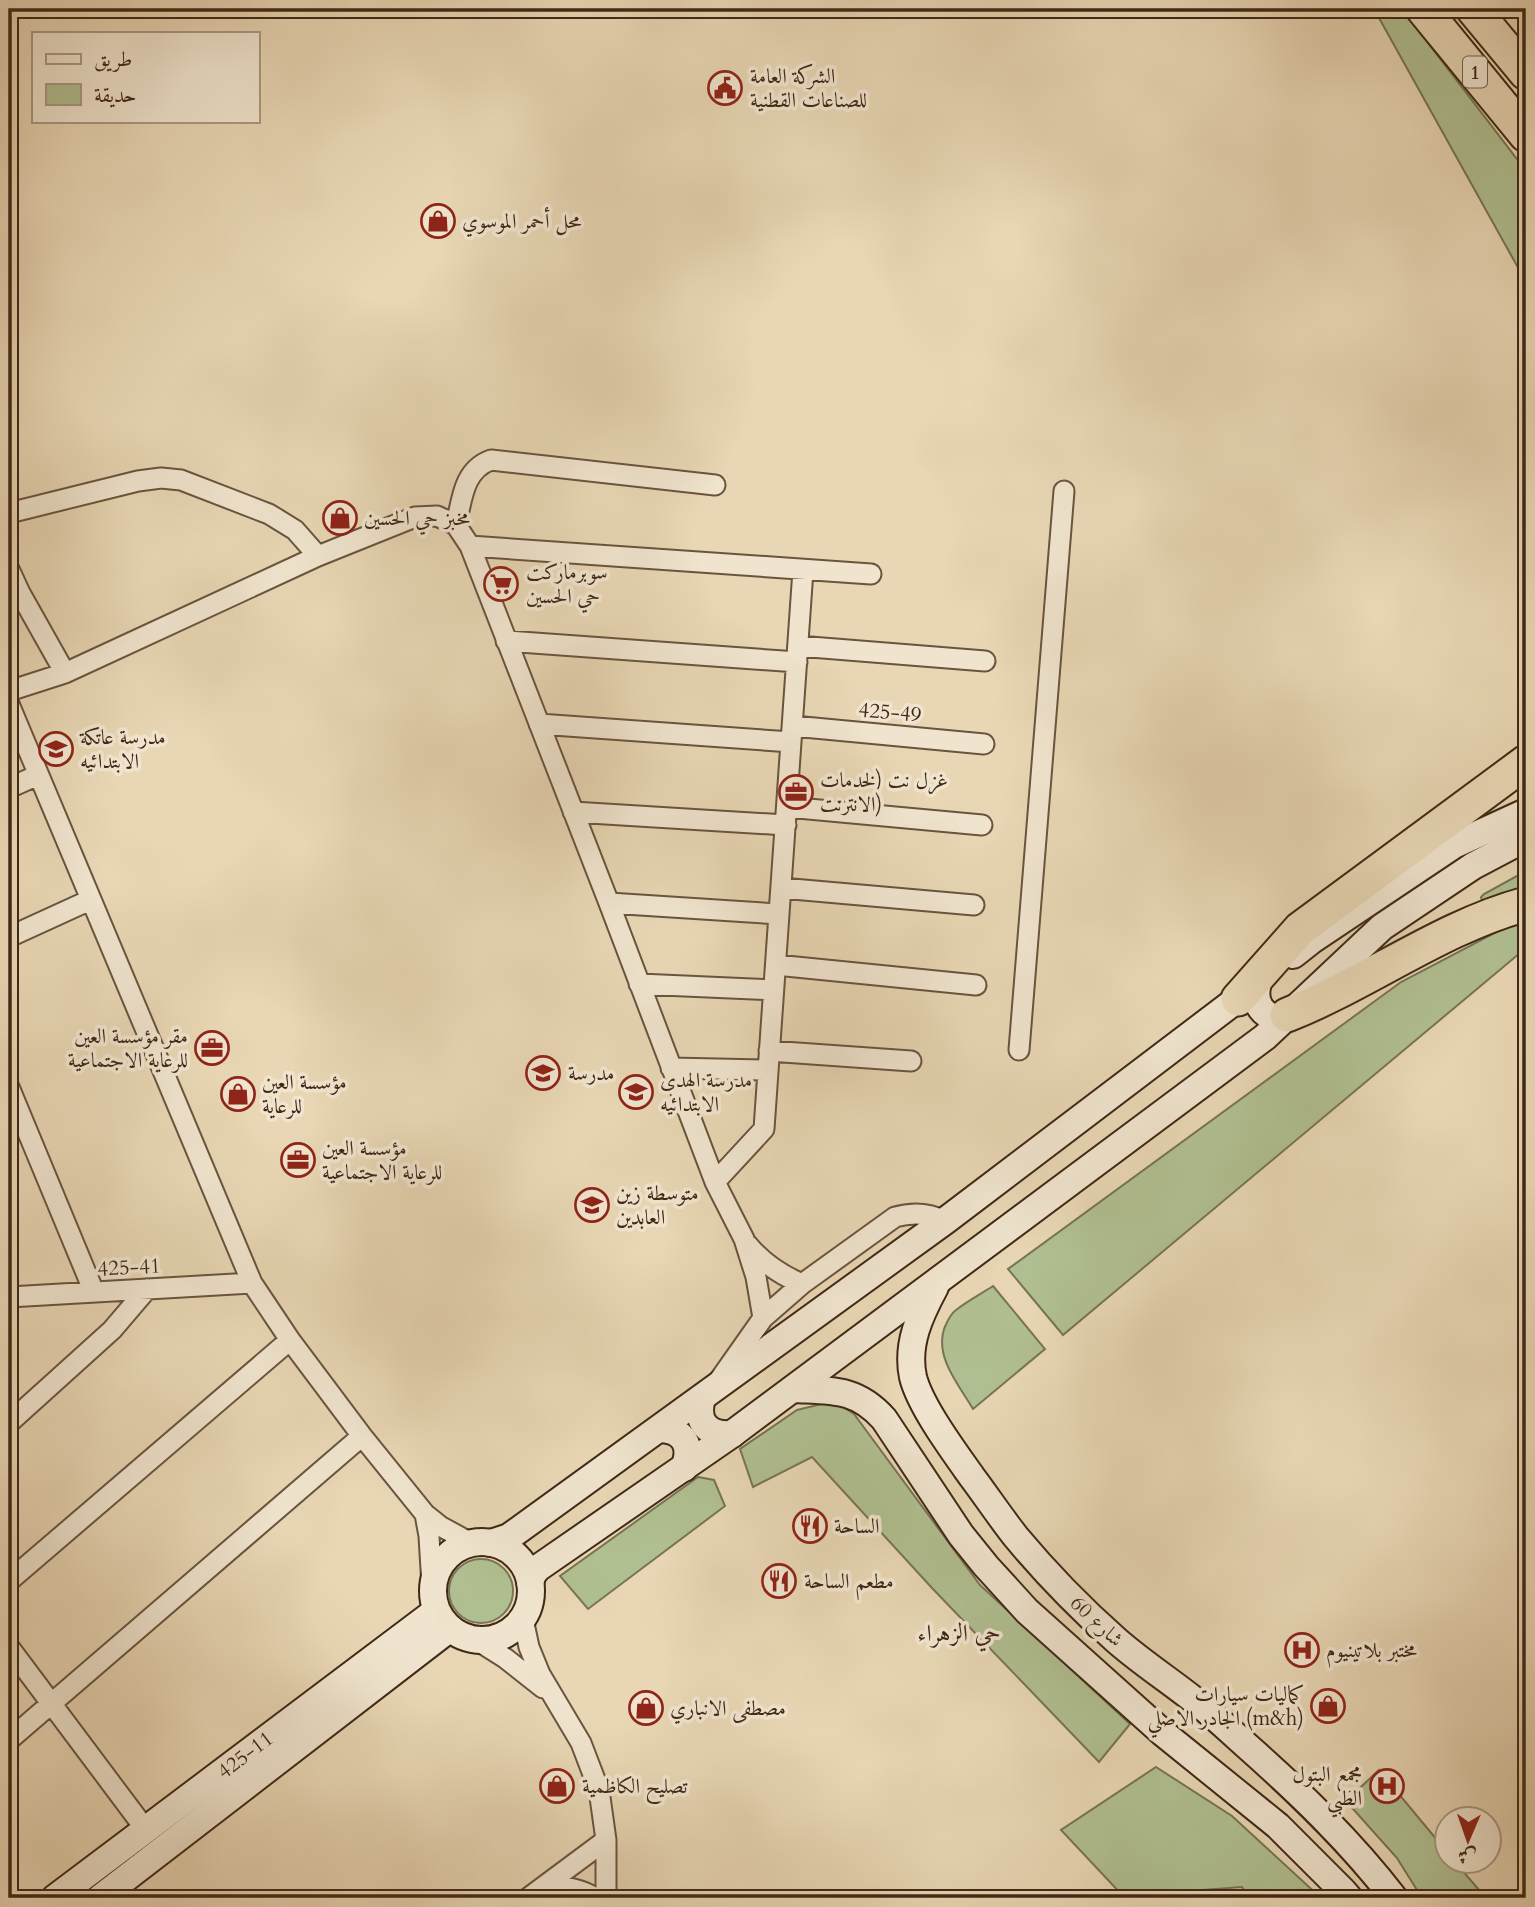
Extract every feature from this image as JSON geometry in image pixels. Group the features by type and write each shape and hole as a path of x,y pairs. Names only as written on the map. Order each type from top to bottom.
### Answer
{"highway":[{"name":"1","path":"1423,9 1526,135"},
{"name":"1","path":"1473,9 1526,73"},
{"path":"1248,991 1300,929 1526,762"},
{"path":"1285,1017 1437,940 1478,921 1526,904"}],"street":[{"path":"456,525 471,474 480,464 491,460 716,485"},
{"path":"9,513 138,481 161,478 181,480 269,514 295,530 318,556"},
{"path":"1019,1050 1064,491"},
{"path":"9,691 65,673 318,556 415,517 437,516 456,525 470,546 716,1182 744,1239 756,1277 763,1318"},
{"path":"470,546 871,574"},
{"path":"9,569 65,673"},
{"path":"716,1182 764,1129 803,570"},
{"path":"506,641 985,661"},
{"path":"9,704 252,1283 290,1340 425,1514 440,1526 481,1543 505,1548 517,1557 526,1569 531,1595 523,1619 511,1631 496,1639 478,1641"},
{"name":"425-49","path":"539,724 984,744"},
{"path":"9,788 37,775"},
{"path":"573,812 786,816 982,825"},
{"path":"439,1609 436,1572 444,1558 457,1549 509,1538 973,1201 1312,940 1454,845 1526,812"},
{"path":"530,1582 538,1568 732,1434 1265,1037 1382,927 1473,866 1526,838"},
{"path":"781,888 974,905"},
{"path":"9,937 90,900"},
{"path":"609,903 779,914"},
{"path":"776,965 976,985"},
{"path":"639,984 773,990"},
{"path":"1248,991 1256,992 1256,1001 1266,1015 1285,1017"},
{"path":"671,1068 769,1061 911,1060"},
{"path":"9,1087 94,1292"},
{"path":"973,1201 971,1209 978,1226 994,1234 1003,1233"},
{"path":"732,1434 723,1435 705,1426 700,1418 699,1408 763,1318 802,1284 895,1217 906,1214 936,1216 959,1226 971,1239 971,1256"},
{"path":"744,1239 769,1266 802,1284"},
{"name":"425-41","path":"9,1297 252,1283"},
{"name":"شارع 60","path":"937,1283 919,1316 913,1336 913,1377 922,1399 963,1464 1015,1536 1116,1640 1201,1706 1325,1819 1373,1870 1394,1898"},
{"path":"9,1423 112,1331 147,1289"},
{"path":"9,1581 290,1340"},
{"name":"شارع 60","path":"793,1389 848,1394 861,1398 874,1408 961,1535 1027,1611 1145,1718 1278,1826 1349,1898"},
{"path":"660,1429 670,1429 685,1441 688,1460 684,1468"},
{"path":"9,1740 362,1436"},
{"path":"425,1514 439,1609 463,1637 478,1641 522,1671 554,1698"},
{"name":"425-11","path":"55,1898 439,1609"},
{"name":"425-11","path":"100,1898 439,1609"},
{"path":"523,1619 529,1647 540,1674 581,1744 599,1790 606,1840 606,1898"},
{"path":"9,1647 146,1830"},
{"path":"1145,1718 1165,1718 1172,1713 1177,1701 1174,1685"},
{"path":"1197,1761 1195,1744 1202,1733 1220,1730 1234,1735"},
{"path":"528,1898 606,1840"},
{"path":"547,1885 571,1888 595,1898"}],"green space":[{"path":"1374,9 1402,9 1526,171 1526,282"},
{"path":"1526,871 1526,892 1483,904 1481,897 1484,894"},
{"path":"1523,918 1526,922 1526,948 1063,1335 1008,1269 1401,982"},
{"path":"993,1286 1045,1349 973,1409 950,1371 942,1340 944,1329 954,1312"},
{"path":"834,1401 854,1414 980,1585 1130,1724 1099,1762 932,1588 812,1457 753,1487 740,1449 797,1410"},
{"path":"698,1477 714,1480 725,1506 588,1609 560,1576"},
{"path":"481,1559 499,1565 507,1573 513,1591 507,1609 499,1617 481,1623 463,1617 455,1609 449,1591 455,1573 463,1565"},
{"path":"1156,1767 1232,1816 1321,1898 1248,1898 1242,1887 1123,1896 1061,1830"},
{"path":"1379,1770 1434,1836 1434,1876 1467,1876 1486,1898 1422,1898 1397,1858 1346,1801"}],"place":[{"name":"الشركة العامة للصناعات القطنية","path":"725,88"},
{"name":"محل أحمر الموسوي","path":"438,221"},
{"name":"مخبز حي الحسين","path":"340,518"},
{"name":"سوبرماركت حي الحسين","path":"501,584"},
{"name":"مدرسة عاتكة الابتدائيه","path":"56,749"},
{"name":"غزل نت (لخدمات الانترنت)","path":"796,792"},
{"name":"مقر مؤسسة العين للرعاية الاجتماعية","path":"212,1048"},
{"name":"مدرسة","path":"543,1073"},
{"name":"مدرسة الهدى الابتدائيه","path":"636,1092"},
{"name":"مؤسسة العين للرعاية","path":"238,1094"},
{"name":"مؤسسة العين للرعاية الاجتماعية","path":"298,1160"},
{"name":"متوسطة زين العابدين","path":"592,1205"},
{"name":"الساحة","path":"810,1526"},
{"name":"مطعم الساحة","path":"779,1581"},
{"name":"مختبر بلاتينيوم","path":"1302,1650"},
{"name":"كماليات سيارات الجادر الاصلي (m&h)","path":"1328,1706"},
{"name":"مصطفى الانباري","path":"646,1708"},
{"name":"تصليح الكاظمية","path":"557,1786"},
{"name":"مجمع البتول الطبي","path":"1387,1786"}],"district":[{"name":"حي الزهراء","path":"959,1633"}]}
